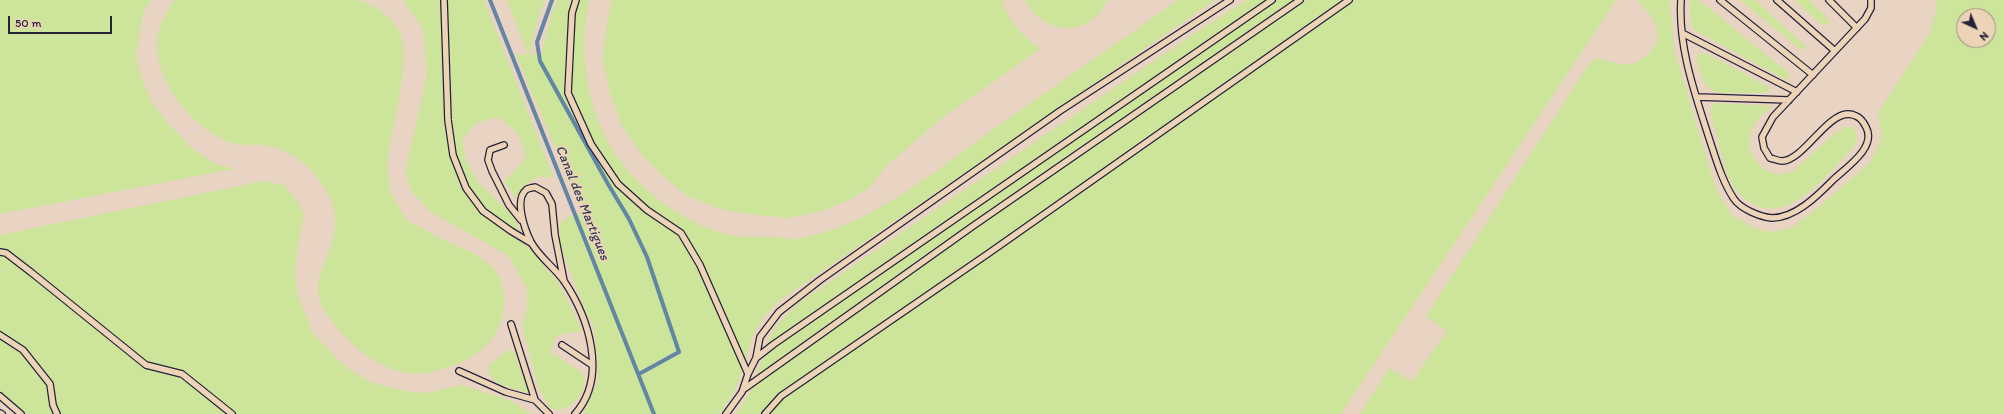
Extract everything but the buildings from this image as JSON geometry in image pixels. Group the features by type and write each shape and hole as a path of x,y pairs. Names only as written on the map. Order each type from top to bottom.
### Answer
{"lane":[{"path":"444,0 448,120 453,155 466,188 483,211 511,231 532,243"},
{"path":"576,0 572,13 568,93 591,144 618,184 647,210 681,233 700,265 748,374"},
{"path":"744,389 748,374 756,358 760,337 779,312 820,280 1060,111 1230,0"},
{"path":"756,358 1272,0"},
{"path":"726,414 744,389 973,226 1300,0"},
{"path":"765,414 781,396 990,253 1349,0"},
{"path":"1681,0 1680,15 1684,50 1722,177 1735,201 1751,212 1772,218 1796,212 1849,165 1864,150 1869,141 1868,131 1864,123 1856,116 1844,115 1826,126 1791,158 1782,161 1770,158 1764,148 1762,137 1773,117 1857,28 1871,8 1871,0"},
{"path":"1720,0 1813,75"},
{"path":"1777,0 1835,51"},
{"path":"1829,0 1857,28"},
{"path":"1682,33 1797,92"},
{"path":"1697,97 1789,100"},
{"path":"504,145 490,150 488,160 509,205 523,223"},
{"path":"564,281 555,235 552,204 546,193 535,187 526,190 523,195 521,214 523,223 532,243 564,281 581,313 591,342 592,379 589,391 575,414"},
{"path":"0,252 6,253 32,273 146,365 182,374 232,414"},
{"path":"511,324 535,400 549,414"},
{"path":"0,335 23,350 50,384 53,404 57,414"},
{"path":"562,346 592,365"},
{"path":"460,372 506,392 535,400"},
{"path":"0,396 21,414"}],"green space":[{"path":"0,0 151,0 143,13 136,56 141,76 152,103 168,123 193,149 216,164 234,169 0,214"},
{"path":"174,0 359,0 377,8 391,20 399,31 403,43 404,58 400,94 388,163 390,188 393,197 407,220 485,260 499,278 504,296 502,316 499,327 494,336 481,350 459,364 441,370 417,373 403,372 377,362 343,335 324,309 318,296 319,279 332,243 335,224 333,207 326,191 315,175 297,158 282,150 266,146 234,144 216,136 202,126 176,99 167,84 160,67 157,50 159,29"},
{"path":"403,0 484,0 553,176 550,178 540,176 526,184 515,198 504,181 520,166 526,154 517,132 498,117 476,123 462,140 466,160 478,182 512,215 528,247 558,282 582,332 567,333 557,336 550,352 574,367 582,374 584,378 584,388 578,398 565,409 557,410 549,407 537,384 522,325 527,310 527,289 509,256 429,211 412,192 405,173 427,74 423,29"},
{"path":"507,0 545,0 536,25 529,55 542,53 552,12 558,0 589,0 585,24 584,48 590,96 598,119 608,141 621,162 637,180 659,200 686,218 715,231 744,237 794,239 828,231 852,222 900,196 1178,0 1215,0 779,301 765,315 753,336 737,386 724,408 718,414 583,414 597,383 598,368 594,327 586,313 560,244 559,225 566,218 582,211 516,55 528,54"},
{"path":"612,0 1002,0 1008,15 1017,28 1040,49 945,116 887,165 869,188 851,199 823,211 788,218 748,214 720,209 687,196 663,176 642,155 622,126 610,94 603,61 607,22"},
{"path":"1025,0 1107,0 1099,13 1090,22 1079,27 1067,28 1055,26 1043,21 1033,12"},
{"path":"1247,0 1615,0 1608,13 1341,414 736,414 752,389 767,343 778,323 800,302 1198,31"},
{"path":"1636,0 1670,0 1674,49 1715,187 1732,215 1752,227 1769,232 1791,228 1809,215 1870,163 1882,137 1878,113 1930,33 1937,6 1935,0 2004,0 2004,414 1360,414 1389,368 1412,381 1447,331 1426,316 1591,61 1597,58 1622,64 1633,63 1644,58 1654,47 1657,40 1656,25 1647,11"},
{"path":"1693,0 1698,0 1705,5 1790,74 1786,80 1694,30 1690,9 1690,2"},
{"path":"1740,0 1756,0 1806,47 1803,50 1800,49"},
{"path":"1794,0 1809,0 1829,20 1829,23 1827,25 1822,25"},
{"path":"1706,53 1770,88 1767,93 1719,93 1713,91 1708,87 1702,78 1696,55"},
{"path":"1716,103 1773,106 1755,123 1749,140 1750,149 1759,164 1766,170 1774,173 1782,174 1791,172 1845,127 1852,127 1857,137 1856,141 1854,147 1833,170 1808,193 1794,202 1780,207 1766,208 1751,203 1744,198 1735,189 1729,178 1710,111"},
{"path":"263,181 284,185 299,204 304,215 297,251 295,277 297,293 313,333 338,360 352,371 371,382 392,388 415,393 431,392 462,385 509,400 532,414 27,414 0,391 0,235"},
{"path":"508,350 514,352 528,390 527,393 499,384 489,374 488,366"}],"waterway":[{"name":"Canal des Martigues","path":"490,0 654,414"},
{"path":"552,0 537,42 540,61 629,219 647,257 679,352 639,374"}]}
